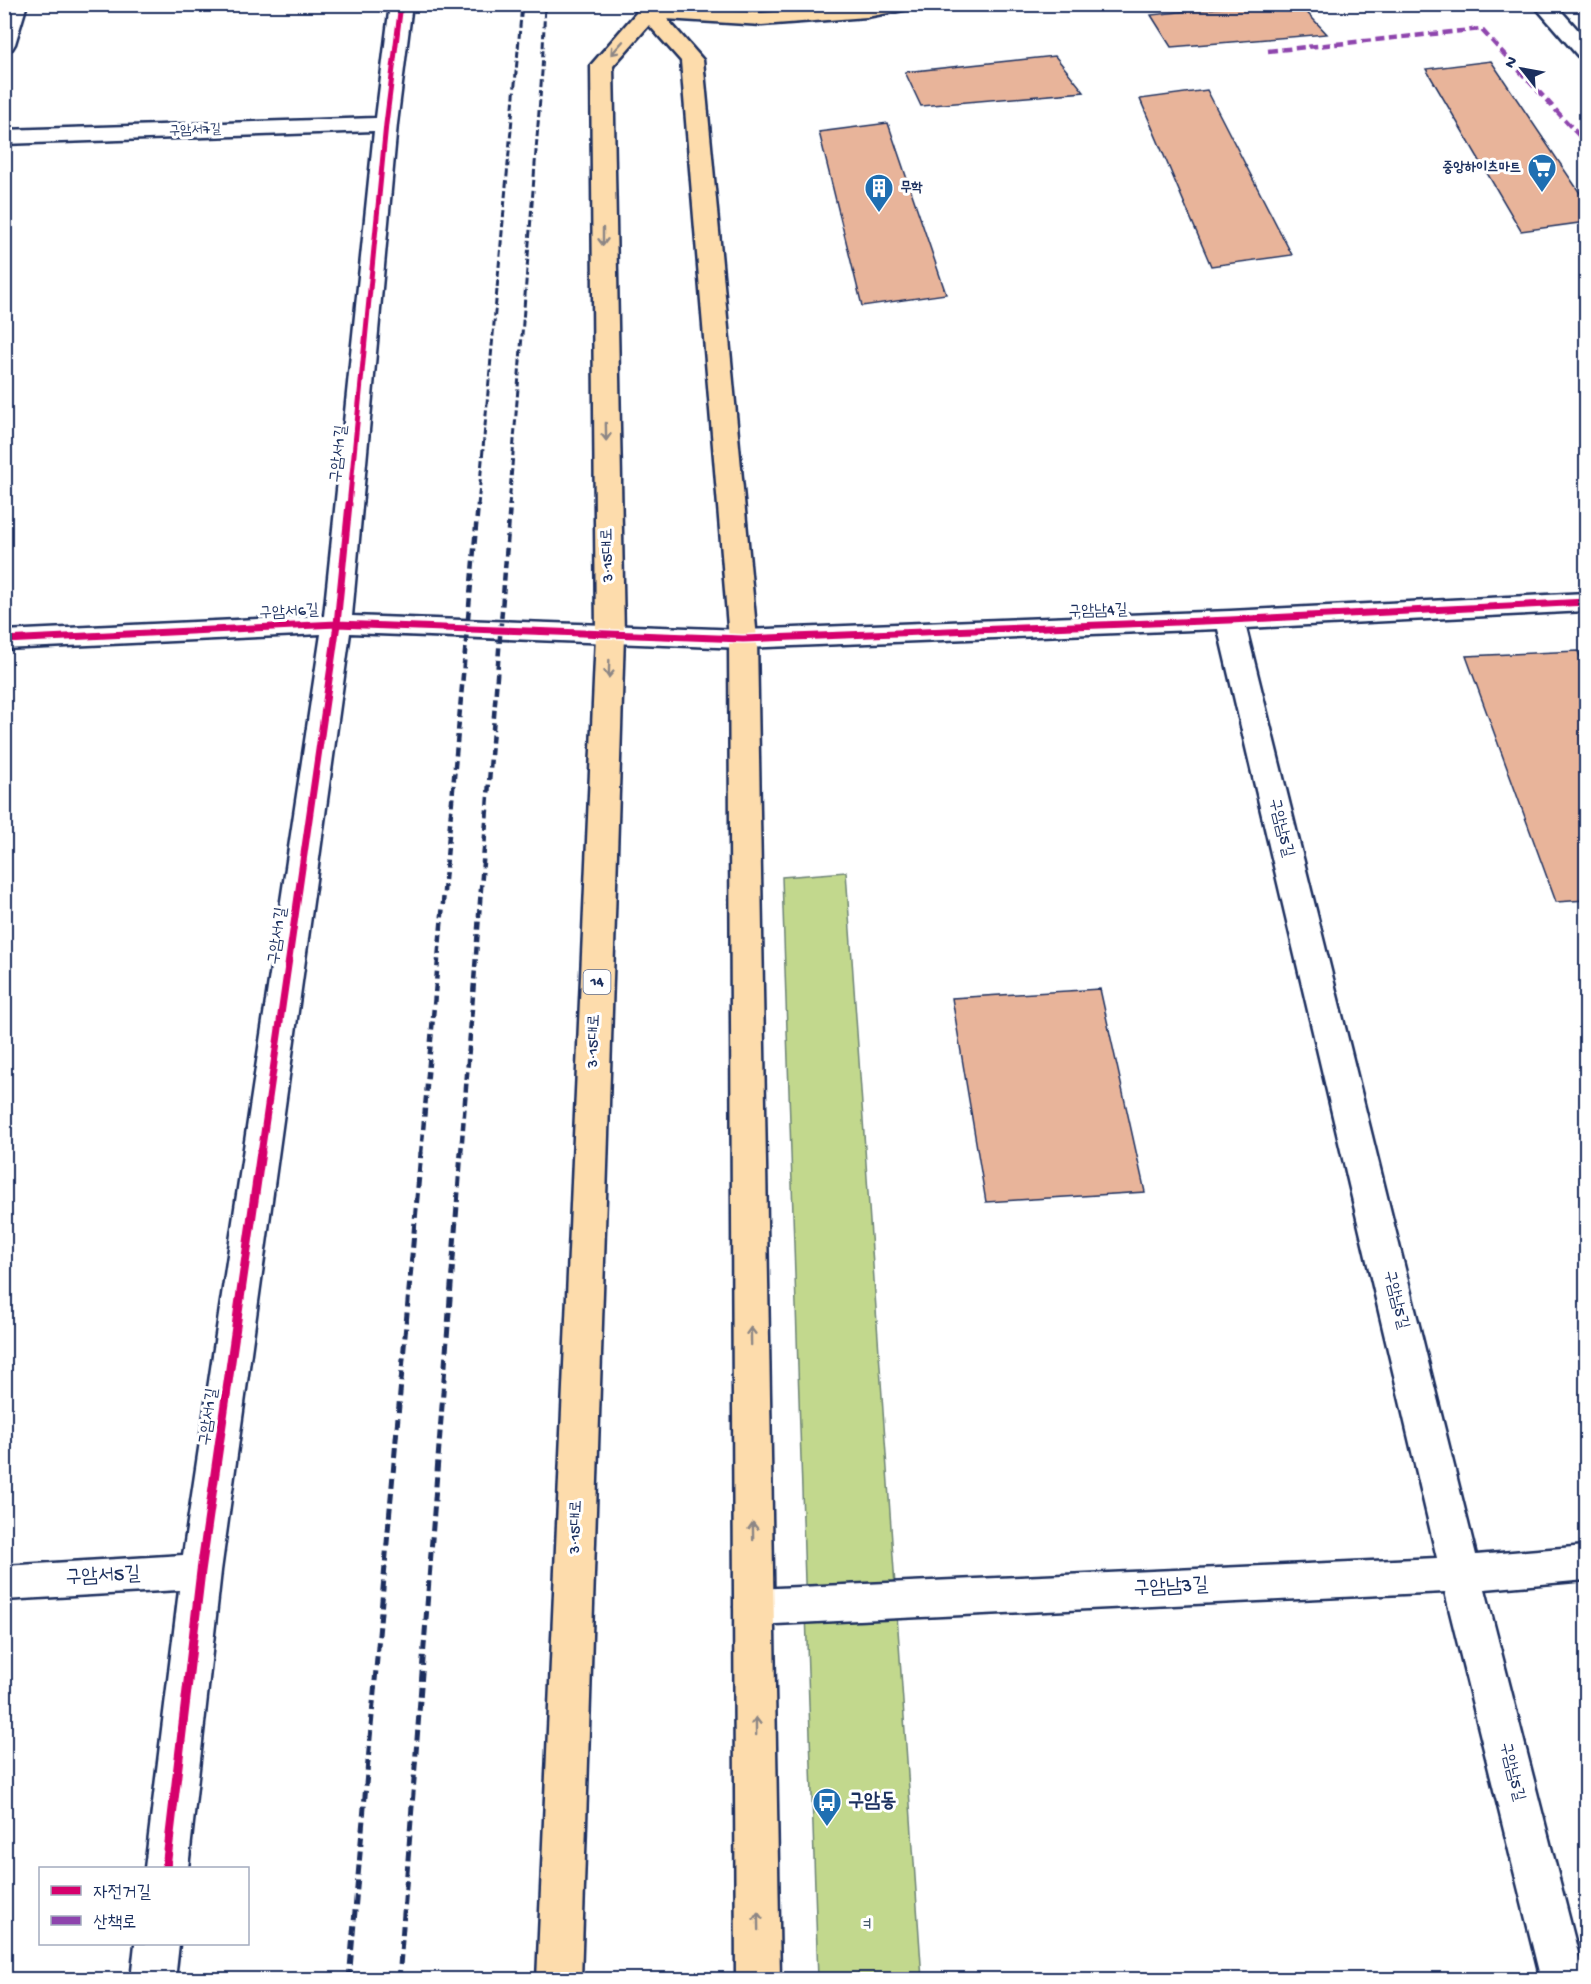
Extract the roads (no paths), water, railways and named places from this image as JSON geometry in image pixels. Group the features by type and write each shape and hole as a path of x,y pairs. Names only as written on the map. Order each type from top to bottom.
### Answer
{"main road":[{"path":"649,7 681,4"},
{"path":"649,7 762,19 867,11 901,4"},
{"path":"649,7 692,60 743,639 758,1980"},
{"name":"3·15대로","path":"560,1980 610,634 602,65 649,7"}],"street":[{"path":"4,44 17,4"},
{"name":"구암서1길","path":"166,1867 201,1571 337,624 386,124 401,4"},
{"path":"1543,4 1587,51"},
{"name":"구암서7길","path":"4,137 386,124"},
{"name":"구암남4길","path":"610,634 743,639 1230,620 1587,602"},
{"name":"구암남5길","path":"1230,620 1461,1574 1563,1980"},
{"name":"구암서6길","path":"4,640 337,624 610,634"},
{"name":"구암남3길","path":"754,1607 1461,1574 1587,1563"},
{"name":"구암서5길","path":"4,1583 201,1571"},
{"path":"153,1980 157,1945"}],"railway":[{"path":"478,506 522,4"},
{"path":"509,506 542,72 545,4"},
{"path":"421,1154 478,504"},
{"path":"461,1154 510,504"},
{"path":"349,1980 421,1152"},
{"path":"399,1980 461,1152"}],"place":[{"name":"중앙하이츠마트","path":"1542,194"},
{"name":"무학","path":"879,214"},
{"name":"구암동","path":"827,1828"}],"park label":[{"name":"ㅕ","path":"867,1925"}]}
